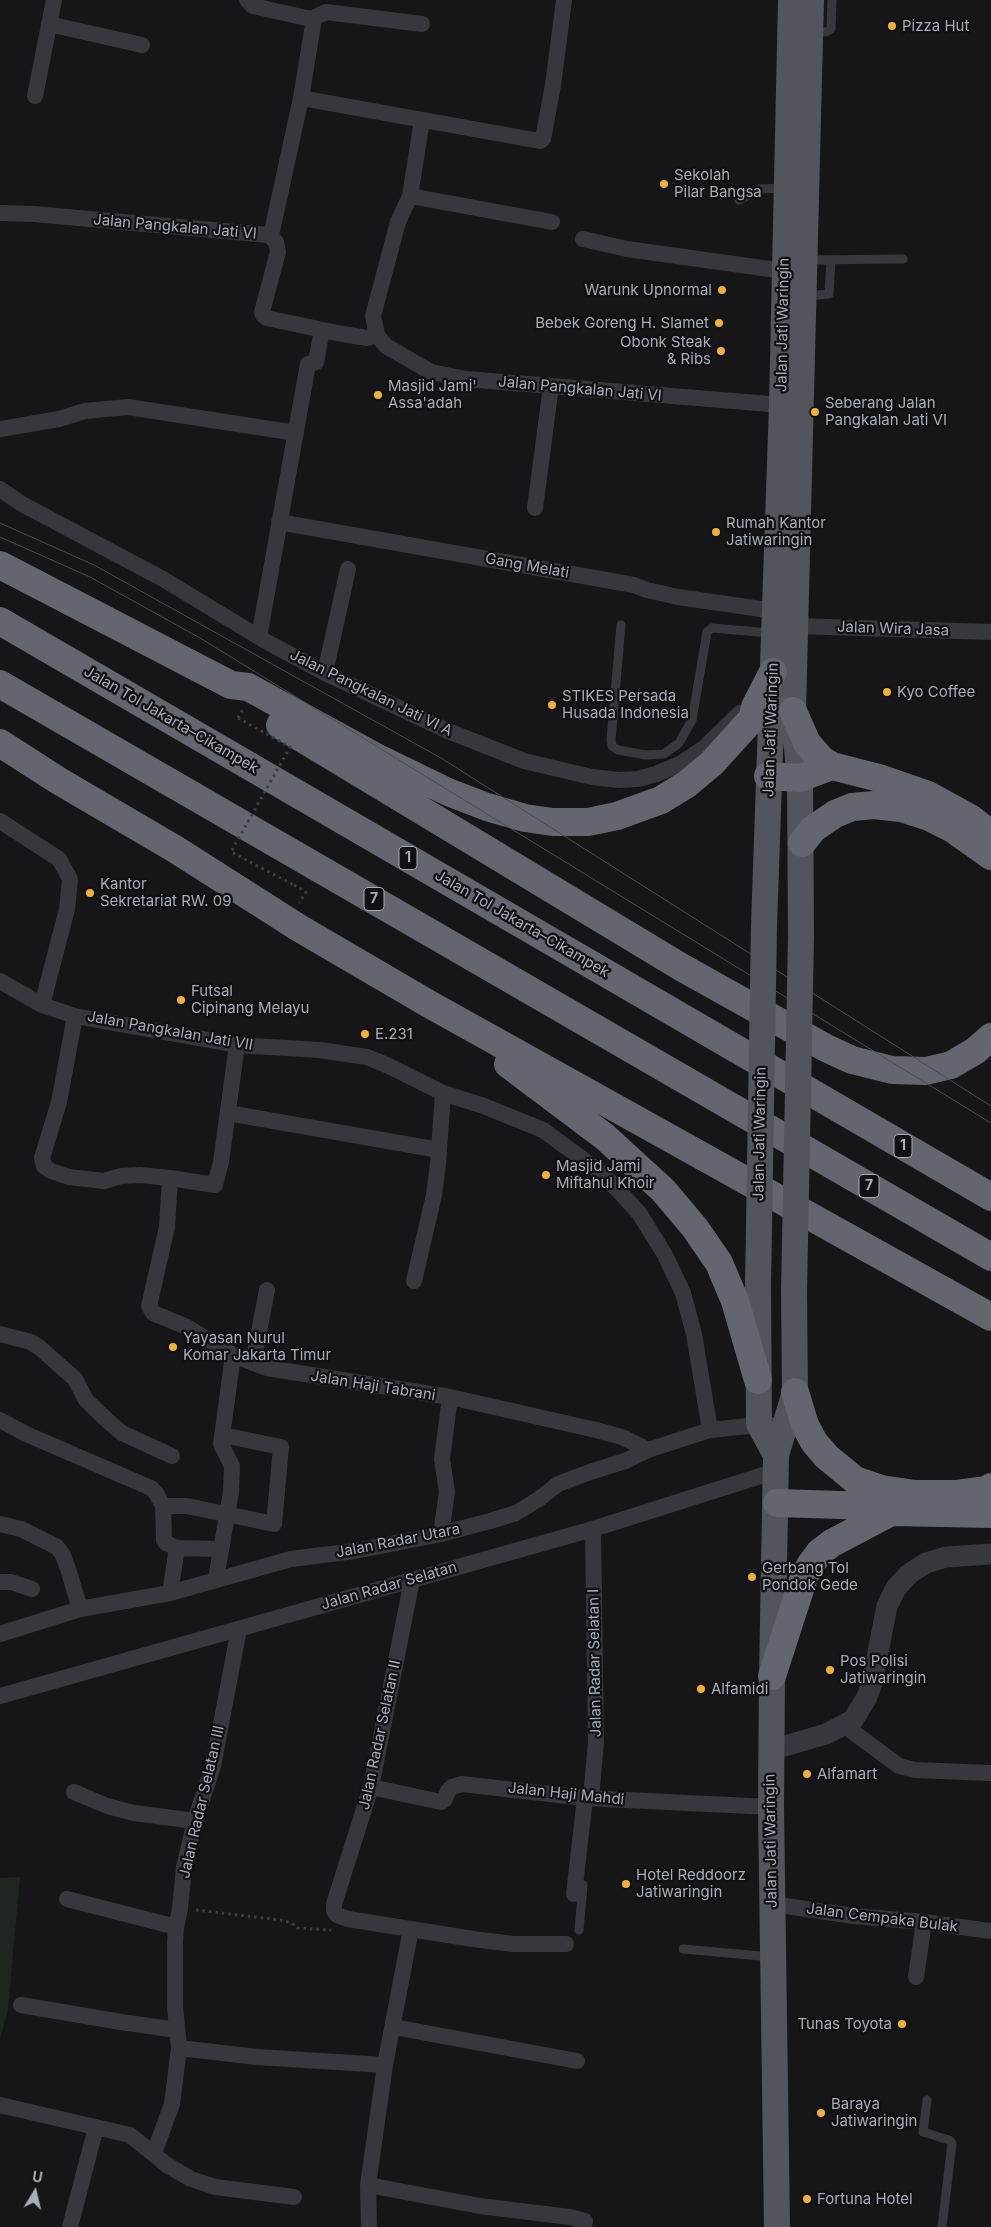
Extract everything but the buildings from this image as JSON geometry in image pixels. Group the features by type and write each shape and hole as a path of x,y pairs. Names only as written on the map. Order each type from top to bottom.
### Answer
{"highway":[{"path":"0,565 231,685 248,687 376,757 448,792 506,812 553,822 588,822 623,814 660,800 700,773 752,719 755,707 773,672"},
{"name":"Jalan Tol Jakarta–Cikampek","path":"0,621 991,1197"},
{"name":"7","path":"0,684 991,1257"},
{"path":"231,685 246,704 380,786 690,972 826,1048 852,1060 892,1070 926,1071 951,1065 975,1051 991,1037"},
{"path":"793,710 807,743 815,753 832,766 879,778 928,795 970,818 991,834"},
{"path":"0,743 59,781 175,849 299,928 429,1004 991,1317"},
{"path":"768,776 800,778 832,766"},
{"path":"380,786 448,792"},
{"path":"802,843 813,829 834,814 852,807 874,804 909,810 940,822 969,839 991,856"},
{"path":"429,1004 605,1138 663,1190 695,1228 719,1264 735,1301 758,1380"},
{"path":"795,1392 805,1425 814,1442 827,1457 855,1480 881,1488 915,1494 957,1494 991,1487"},
{"path":"777,1503 872,1506 891,1512 991,1514"},
{"path":"772,1676 804,1578 811,1564 820,1552 832,1543 891,1512"}],"main road":[{"name":"Jalan Jati Waringin","path":"777,2227 770,1807 772,1676 777,1503 776,1463 795,1392 794,1292 802,843 800,778 781,623 782,405 807,264 786,188 791,0"},
{"name":"Jalan Jati Waringin","path":"776,1463 759,1424 758,1380 764,926 773,672 781,623 807,264 811,0"}],"street":[{"path":"35,96 54,0"},
{"path":"247,0 254,6 311,19 326,12 422,24"},
{"path":"301,98 537,141 543,139 553,85 564,0"},
{"name":"Jalan Pangkalan Jati VI","path":"0,213 34,214 269,235 272,231 301,98 313,25 311,19"},
{"path":"49,24 142,45"},
{"path":"269,235 276,242 278,252 264,303 263,315 267,318 367,338 376,335 372,316 398,222 410,196 422,120"},
{"path":"410,196 552,222"},
{"path":"583,239 636,251 807,264"},
{"path":"259,637 308,364 316,362 322,330"},
{"name":"Jalan Pangkalan Jati VI","path":"376,335 386,346 431,372 441,375 466,379 782,405"},
{"path":"535,508 551,386"},
{"path":"0,429 59,419 85,411 128,407 296,433"},
{"name":"Jalan Pangkalan Jati VI A","path":"0,489 22,504 163,579 259,637 325,673 448,731 524,761 592,777 619,780 656,774 680,764 704,748 740,713 755,707"},
{"name":"Gang Melati","path":"279,522 634,585 781,623"},
{"path":"325,673 348,569"},
{"name":"Jalan Wira Jasa","path":"781,623 991,632"},
{"path":"0,821 60,859 70,879 66,909 42,1005"},
{"name":"Jalan Pangkalan Jati VII","path":"0,982 42,1005 74,1016 237,1045 319,1050 367,1057 443,1093 484,1106 543,1130 600,1172 639,1213 665,1255 683,1293 694,1334 710,1430"},
{"path":"74,1016 58,1102 42,1158 44,1166 51,1171 91,1181 140,1175 216,1186 237,1045"},
{"path":"414,1281 434,1195 443,1093"},
{"path":"228,1113 439,1150"},
{"name":"Jalan Haji Tabrani","path":"170,1178 167,1227 149,1306 152,1313 187,1327 233,1355 266,1368 450,1397 596,1430 622,1437 648,1450"},
{"path":"253,1363 267,1290"},
{"path":"0,1334 31,1342 40,1348 75,1379 86,1400 110,1423 122,1432 172,1456"},
{"path":"216,1579 227,1514 232,1466 221,1444 233,1355"},
{"path":"441,1534 447,1492 442,1459 450,1397"},
{"path":"0,1420 26,1434 151,1488 160,1498 163,1506 164,1540 166,1543 177,1548 221,1549"},
{"name":"Jalan Radar Utara","path":"0,1634 80,1609 170,1593 291,1559 355,1551 441,1534 516,1513 539,1499 558,1484 625,1461 648,1450 710,1430 759,1424 786,1424"},
{"path":"163,1506 187,1506 274,1524 282,1449 280,1446 232,1437 225,1438 221,1444"},
{"name":"Jalan Radar Selatan","path":"0,1696 593,1529 776,1463"},
{"path":"0,1524 21,1528 56,1547 63,1555 80,1609"},
{"name":"Jalan Radar Selatan I","path":"574,1894 596,1742 593,1529"},
{"path":"170,1593 177,1548"},
{"path":"771,1750 826,1734 845,1726 853,1720 867,1697 887,1606 896,1588 909,1574 926,1563 946,1557 991,1554"},
{"name":"Jalan Radar Selatan II","path":"337,1916 334,1904 371,1788 412,1580"},
{"path":"0,1582 11,1582 32,1588"},
{"name":"Jalan Radar Selatan III","path":"154,2153 172,2104 179,2048 177,2030 176,1926 180,1909 184,1867 213,1766 240,1629"},
{"path":"845,1726 899,1766 915,1770 991,1774"},
{"name":"Jalan Haji Mahdi","path":"371,1788 442,1802 452,1787 462,1784 588,1798 770,1807"},
{"path":"74,1792 107,1806 134,1813 196,1821"},
{"path":"67,1899 176,1926"},
{"name":"Jalan Cempaka Bulak","path":"772,1904 854,1916 924,1922 991,1931"},
{"path":"337,1916 513,1944 566,1944"},
{"path":"916,1977 924,1922"},
{"path":"369,2227 368,2185 385,2065 394,2027 411,1929"},
{"path":"21,2004 177,2030"},
{"path":"394,2027 578,2061"},
{"path":"179,2048 258,2057 385,2065"},
{"path":"0,2105 130,2135 168,2165 191,2179 216,2187 294,2197"},
{"path":"70,2227 96,2127"},
{"path":"368,2185 480,2206 570,2217 585,2221 584,2227"}],"lane":[{"path":"810,32 826,32 831,28 832,0"},
{"path":"739,200 759,189 786,188"},
{"path":"807,264 903,259"},
{"path":"621,625 612,746 618,750 646,755 664,754 679,744 692,720 707,632 712,628 781,623"},
{"path":"579,1930 588,1798"},
{"path":"683,1949 774,1958"},
{"path":"928,2100 923,2132 949,2140 952,2143 942,2227"}],"path":[{"path":"238,718 290,747 231,852 306,892"},
{"path":"180,1909 218,1911 280,1920 292,1923 297,1928 323,1931 332,1930 337,1916"}],"shaded area":[{"path":"20,1877 8,2010 0,2039 0,1878"}],"tram line":[{"path":"0,523 94,565 441,758 991,1106"},
{"path":"0,537 90,577 200,638 991,1123"}],"place":[{"name":"Pizza Hut","path":"892,26"},
{"name":"Sekolah Pilar Bangsa","path":"664,184"},
{"name":"Warunk Upnormal","path":"722,290"},
{"name":"Bebek Goreng H. Slamet","path":"719,323"},
{"name":"Obonk Steak & Ribs","path":"721,351"},
{"name":"Masjid Jami' Assa'adah","path":"378,395"},
{"name":"Seberang Jalan Pangkalan Jati VI","path":"815,412"},
{"name":"Rumah Kantor Jatiwaringin","path":"716,532"},
{"name":"Kyo Coffee","path":"887,692"},
{"name":"STIKES Persada Husada Indonesia","path":"552,705"},
{"name":"Kantor Sekretariat RW. 09","path":"90,893"},
{"name":"Futsal Cipinang Melayu","path":"181,1000"},
{"name":"E.231","path":"365,1034"},
{"name":"Masjid Jami Miftahul Khoir","path":"546,1175"},
{"name":"Yayasan Nurul Komar Jakarta Timur","path":"173,1347"},
{"name":"Gerbang Tol Pondok Gede","path":"752,1577"},
{"name":"Pos Polisi Jatiwaringin","path":"830,1670"},
{"name":"Alfamidi","path":"701,1689"},
{"name":"Alfamart","path":"807,1774"},
{"name":"Hotel Reddoorz Jatiwaringin","path":"626,1884"},
{"name":"Tunas Toyota","path":"902,2024"},
{"name":"Baraya Jatiwaringin","path":"821,2113"},
{"name":"Fortuna Hotel","path":"807,2199"}]}
